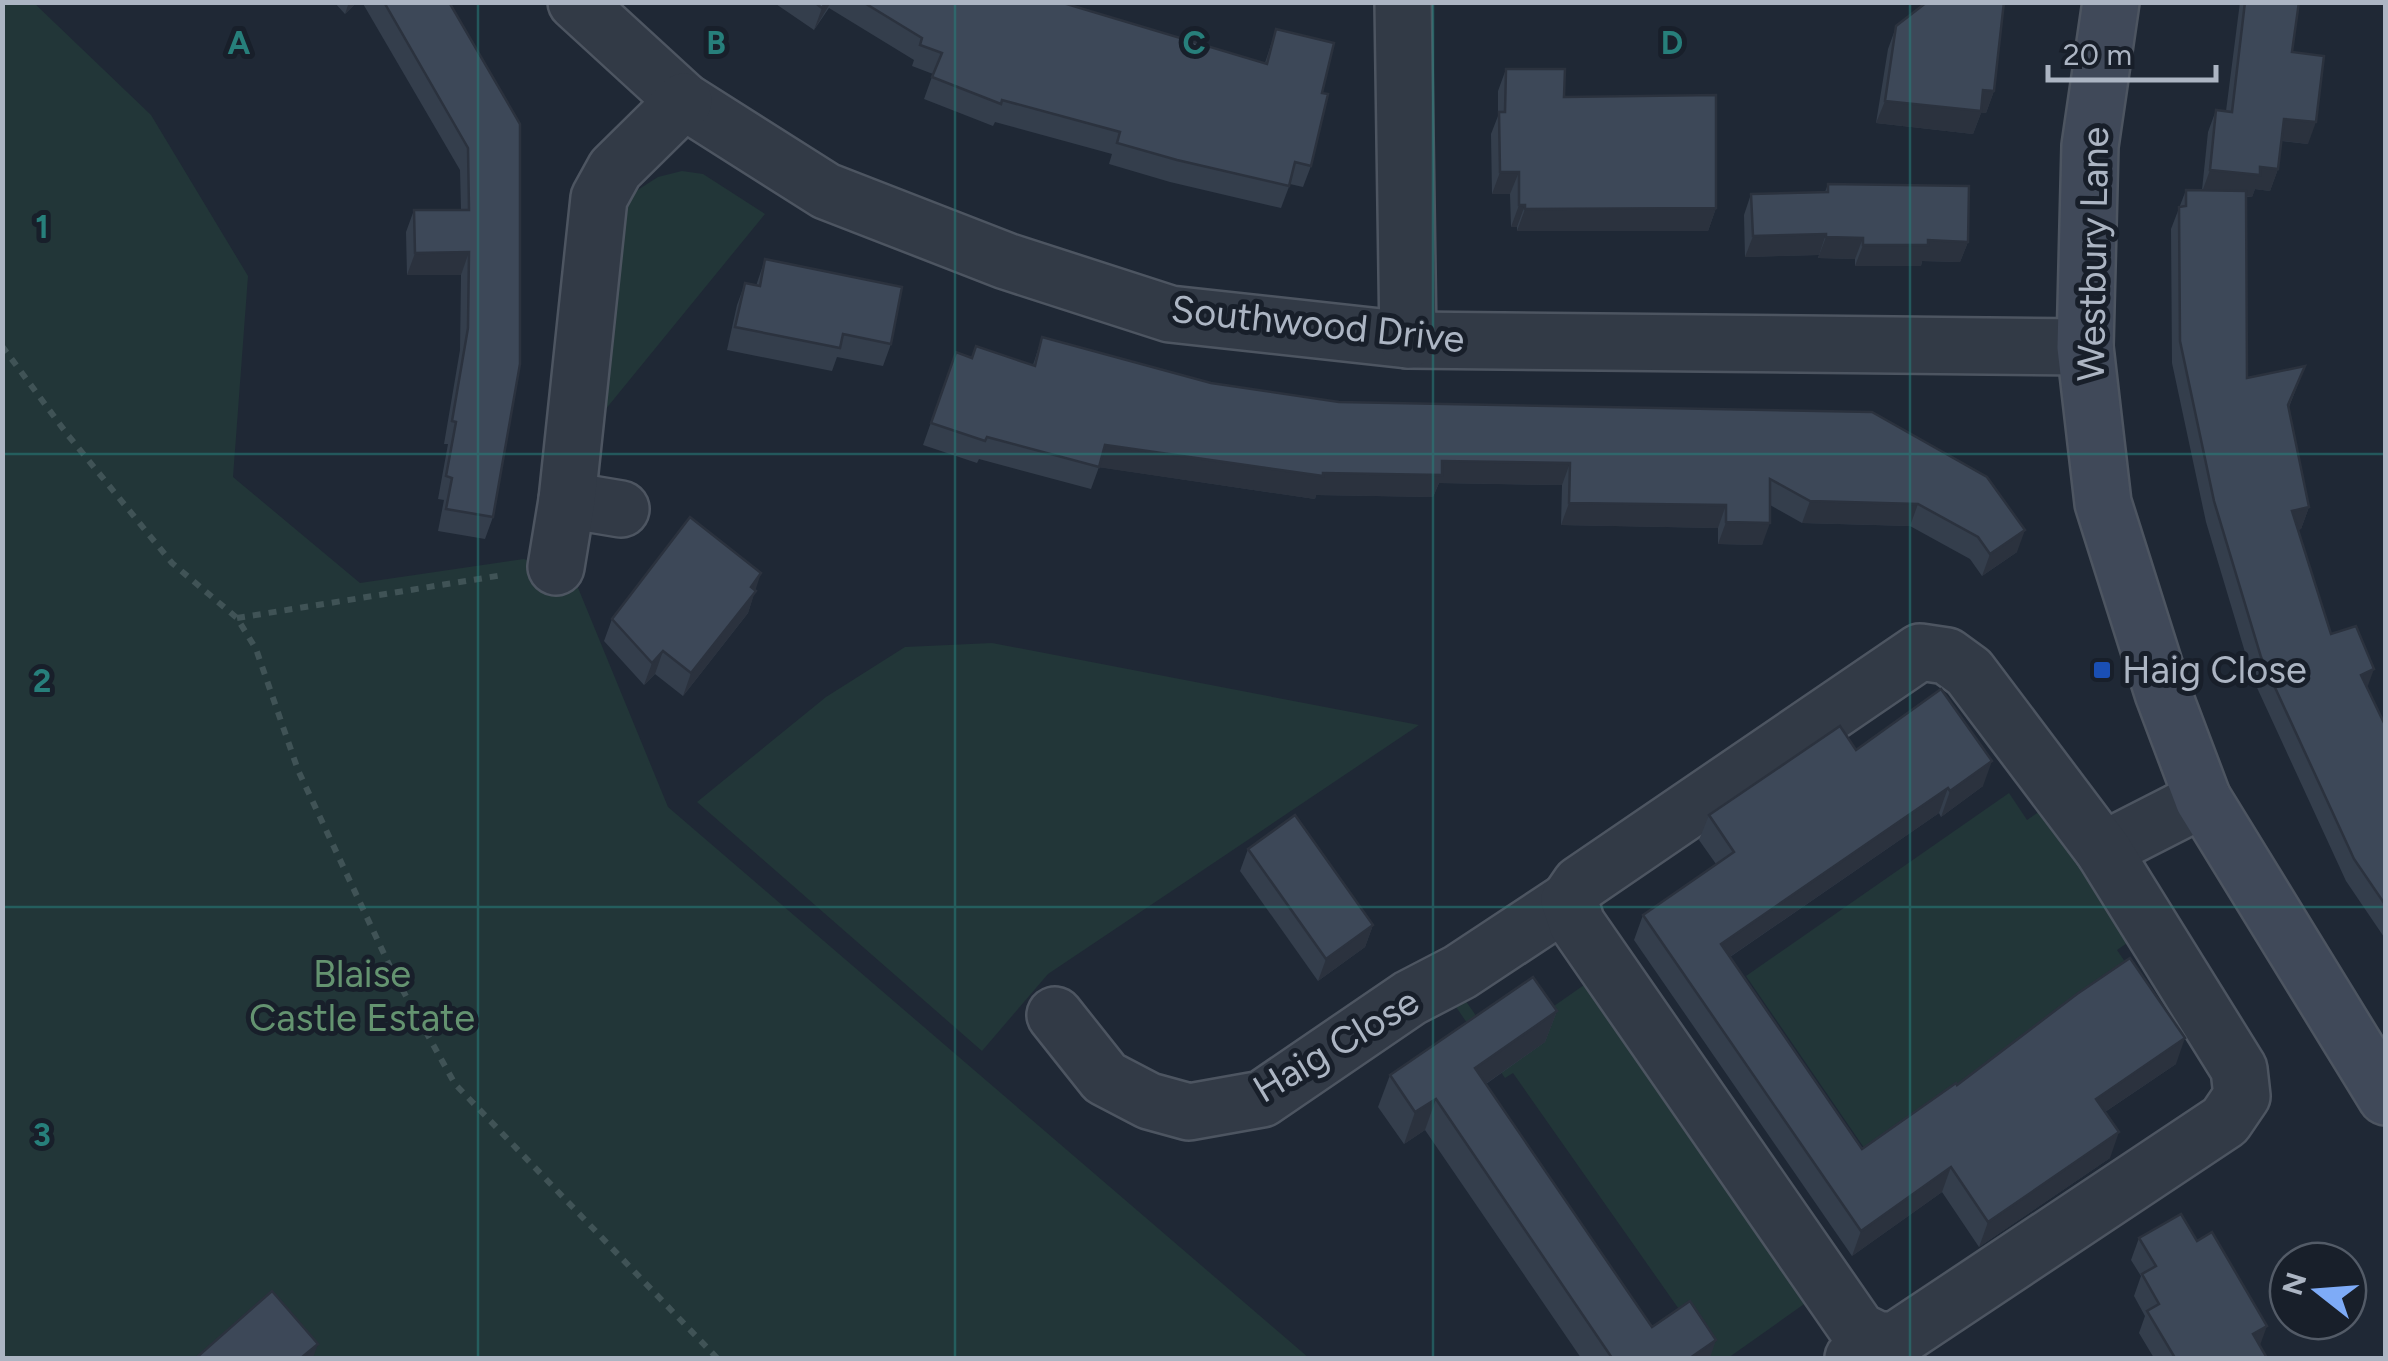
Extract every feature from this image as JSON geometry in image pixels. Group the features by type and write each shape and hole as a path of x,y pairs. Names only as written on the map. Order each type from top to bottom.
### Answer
{"street":[{"name":"Southwood Drive","path":"576,2 684,100 826,191 1006,261 1170,314 1408,340 2085,347"},
{"path":"1402,2 1408,340"},
{"name":"Westbury Lane","path":"2111,2 2090,146 2085,347 2102,503 2163,692 2203,799 2386,1097"},
{"path":"556,566 567,500 600,198 615,169 684,100"},
{"path":"567,500 621,509"},
{"name":"Haig Close","path":"1055,1014 1105,1078 1149,1101 1189,1112 1262,1099 1410,998 1460,972 1570,900 1580,884 1920,652 1947,656 1969,672 2103,850 2238,1069 2242,1096 2225,1121 1896,1340 1865,1349 1858,1330 1577,924 1570,900"},
{"path":"2103,850 2203,799"}],"path":[{"path":"2,346 67,434 172,563 237,618 256,649 298,770 392,971 455,1084 717,1358"},
{"path":"237,618 556,566"}],"green space":[{"name":"Blaise Castle Estate","path":"33,2 151,115 248,276 233,477 360,583 524,559 574,578 668,807 1309,1358 3,1358 2,3"},
{"path":"682,171 703,174 765,214 605,410 620,237 627,207 636,191 658,177"},
{"path":"992,643 1419,725 1048,974 982,1051 697,802 826,697 905,647"},
{"path":"2009,793 2027,820 2049,805 2139,935 2117,950 2132,972 1869,1155 1746,976"},
{"path":"1454,984 1497,1046 1584,985 1807,1302 1728,1358 1701,1358 1695,1332 1513,1073 1505,1078 1445,991"}],"building":[{"path":"384,2 449,2 520,124 520,364 493,517 446,509 452,478 446,476 456,422 452,421 468,328 469,252 415,253 414,210 469,210 468,148"},
{"path":"863,2 1060,2 1267,64 1276,29 1334,43 1322,93 1328,94 1311,166 1295,162 1289,186 1117,143 1120,132 1002,100 1001,104 932,77 942,53 920,45 922,38"},
{"path":"1927,2 2004,2 1994,91 1983,90 1981,111 1885,101 1896,26"},
{"path":"2245,2 2299,2 2292,52 2324,56 2316,122 2284,119 2278,169 2260,167 2260,175 2210,170 2216,110 2232,112"},
{"path":"1506,69 1565,69 1564,97 1716,95 1716,208 1525,209 1525,205 1519,205 1519,172 1500,172 1499,112 1505,112"},
{"path":"1828,184 1969,186 1968,242 1928,240 1928,245 1863,245 1863,238 1826,234 1753,236 1751,194 1828,192"},
{"path":"2186,190 2246,191 2247,378 2305,366 2288,405 2309,507 2292,511 2331,634 2356,626 2374,669 2361,675 2386,727 2386,906 2354,859 2261,657 2214,501 2180,341 2179,207 2186,206"},
{"path":"765,259 902,287 891,344 843,334 840,348 735,327 745,283 760,286"},
{"path":"1042,337 1211,383 1339,402 1872,412 1987,477 2025,530 1990,554 1978,537 1918,504 1810,501 1770,479 1770,523 1726,522 1726,505 1569,503 1570,463 1442,461 1442,475 1323,476 1105,445 1099,467 987,437 985,441 931,423 956,352 972,358 976,346 1035,366"},
{"path":"690,517 761,573 751,587 756,591 691,673 663,651 652,663 612,619"},
{"path":"1941,689 1992,761 1721,944 1862,1149 1957,1085 2130,958 2185,1038 2096,1099 2119,1132 1988,1222 1951,1167 1861,1231 1643,915 1734,852 1709,815 1840,726 1856,750"},
{"path":"1295,815 1373,925 1326,959 1248,849"},
{"path":"1533,977 1557,1011 1475,1068 1652,1327 1690,1301 1716,1340 1690,1358 1612,1358 1436,1099 1415,1112 1390,1075"},
{"path":"2181,1214 2197,1241 2212,1232 2267,1326 2253,1334 2267,1358 2175,1358 2147,1311 2159,1304 2142,1274 2156,1266 2139,1238"},
{"path":"272,1291 318,1344 301,1358 196,1358"}],"place":[{"name":"Haig Close","path":"2102,670"}]}
